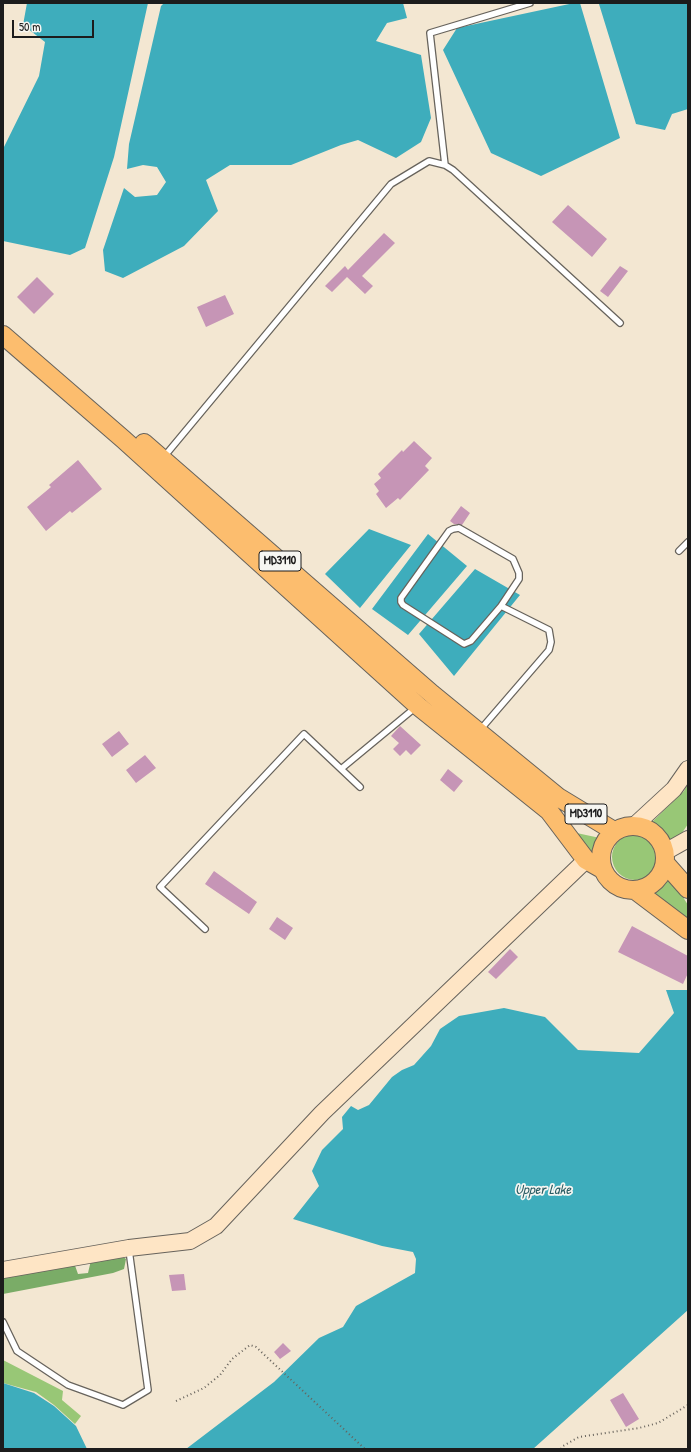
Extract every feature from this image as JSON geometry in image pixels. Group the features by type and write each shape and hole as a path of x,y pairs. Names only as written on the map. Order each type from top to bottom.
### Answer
{"main road":[{"name":"MD3110","path":"3,324 37,357 163,458 425,700 549,811 586,860"},
{"name":"MD3110","path":"3,335 425,700 479,732 558,797 614,831"},
{"path":"665,858 661,873 655,882 646,888 635,890 624,889 615,885 607,878 602,869 600,858 606,838 614,831 624,826 635,825 646,828 655,834 661,842 665,858 688,889"},
{"path":"586,860 602,869"},
{"path":"635,890 688,930"}],"street":[{"path":"635,825 674,790 688,769"},
{"path":"665,858 688,839"},
{"path":"3,1270 129,1248 190,1241 216,1226 342,1094 586,860"}],"lane":[{"path":"445,165 430,33 530,3"},
{"path":"163,458 391,184 429,161 445,165 452,170 620,323"},
{"path":"459,528 512,559 519,573 519,579 501,606 471,641 464,644 403,605 401,598 449,531 459,528"},
{"path":"679,551 688,542"},
{"path":"479,732 549,650 551,642 549,630 501,606"},
{"path":"341,769 425,700"},
{"path":"205,929 160,887 304,734 360,787"},
{"path":"3,1322 17,1351 68,1385 123,1405 148,1390 129,1248"}],"path":[{"path":"176,1401 204,1388 220,1375 232,1360 250,1345 256,1347 365,1449"},
{"path":"561,1449 563,1446 579,1438 639,1428 658,1423 688,1405"}],"green space":[{"path":"688,784 688,824 672,848 652,822 684,791"},
{"path":"572,832 600,838 597,848 589,855"},
{"path":"635,834 648,838 654,844 658,857 654,870 648,876 635,880 622,876 616,870 612,857 616,844 622,838"},
{"path":"669,875 688,905 688,923 649,894 657,889"},
{"path":"119,1254 126,1259 124,1269 113,1273 3,1294 3,1278 73,1260 78,1274 88,1273 92,1256"},
{"path":"3,1360 63,1391 62,1400 81,1416 75,1424 54,1405 36,1392 3,1383"}],"water":[{"path":"27,3 148,3 114,157 85,248 70,255 3,241 3,149 39,76 45,42 23,25"},
{"path":"164,3 403,3 407,18 387,23 376,41 421,55 431,118 421,142 396,158 358,140 341,145 291,165 230,165 206,180 218,211 184,246 123,278 105,271 103,250 124,188 135,197 157,195 166,182 157,167 143,165 127,169 129,144 161,6"},
{"path":"580,3 620,138 541,176 491,153 443,50 457,28"},
{"path":"688,3 688,109 672,114 665,130 636,124 599,4"},
{"path":"369,529 411,545 360,608 325,574"},
{"path":"428,534 467,566 408,635 372,609"},
{"path":"475,569 520,595 454,676 419,634"},
{"name":"Upper Lake","path":"666,990 688,990 688,1310 533,1449 186,1449 274,1382 319,1338 343,1327 356,1306 415,1273 416,1259 413,1252 382,1246 293,1219 319,1186 312,1171 322,1150 343,1129 342,1117 351,1106 358,1110 369,1105 392,1077 402,1070 414,1065 431,1046 440,1029 459,1016 504,1008 545,1017 578,1050 639,1053 674,1013"},
{"path":"3,1383 34,1393 54,1406 76,1426 87,1449 3,1449"}],"building":[{"path":"568,205 607,239 592,257 552,222"},
{"path":"384,233 395,243 362,276 373,286 365,294 347,277 332,292 325,286 345,266 348,270"},
{"path":"620,266 628,271 608,297 600,291"},
{"path":"37,277 54,294 34,314 17,297"},
{"path":"225,295 234,314 206,327 197,307"},
{"path":"414,441 432,458 425,466 429,470 400,500 398,498 386,508 376,494 379,491 374,484 381,478 378,474 402,450 403,452"},
{"path":"78,460 102,489 72,513 70,511 46,531 27,507 51,487 49,485"},
{"path":"461,506 470,513 462,525 454,524 450,521"},
{"path":"400,726 421,745 411,755 406,750 400,756 393,749 399,743 391,736"},
{"path":"119,731 129,744 112,757 102,744"},
{"path":"145,755 156,768 136,783 126,770"},
{"path":"448,769 463,781 454,792 440,780"},
{"path":"214,871 257,902 249,914 205,884"},
{"path":"277,917 293,928 285,940 269,929"},
{"path":"632,926 688,956 688,973 683,984 618,952"},
{"path":"510,949 518,957 496,979 488,972"},
{"path":"184,1274 186,1290 172,1291 169,1275"},
{"path":"283,1343 291,1351 280,1359 274,1352"},
{"path":"623,1393 639,1419 626,1427 610,1400"}]}
